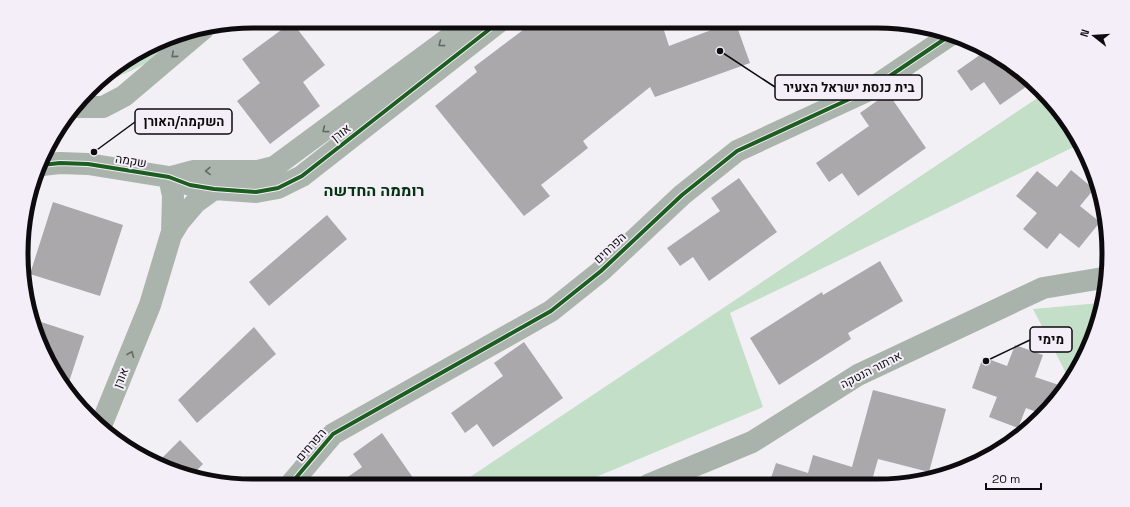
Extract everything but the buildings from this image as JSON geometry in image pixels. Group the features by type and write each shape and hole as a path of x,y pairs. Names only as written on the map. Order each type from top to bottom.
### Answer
{"street":[{"name":"אורן","path":"169,177 193,171 258,171 274,167 463,28"},
{"name":"אורן","path":"169,177 190,185 214,189 256,192 278,188 302,176 491,28"},
{"path":"83,107 104,106 124,96 195,36"},
{"name":"הפרחים","path":"295,479 333,434 551,311 601,271 682,195 737,151 870,90 945,39"},
{"name":"שקמה","path":"46,165 88,164 169,177"},
{"name":"אורן","path":"103,421 150,305 171,235 173,196 169,177"},
{"name":"אורן","path":"171,235 179,222 196,202 214,189"},
{"name":"ארתור הנטקה","path":"663,479 752,442 858,375 1043,288 1101,278"}],"green space":[{"path":"180,40 147,63 112,78 141,58"},
{"path":"1039,97 1055,116 1072,141 1075,146 730,313 763,407 591,479 467,479"},
{"path":"1096,303 1085,340 1067,375 1033,309"}],"cycle path":[{"path":"46,165 60,163 88,164 169,177 190,185 214,189 256,192 278,188 302,176 491,28"},
{"path":"295,479 333,434 551,311 601,271 682,195 737,151 869,90 945,39"}],"place":[{"name":"בית כנסת ישראל הצעיר","path":"720,51"},
{"name":"השקמה/האורן","path":"94,152"},
{"name":"מימי","path":"986,361"}],"district":[{"name":"רוממה החדשה","path":"374,190"}]}
